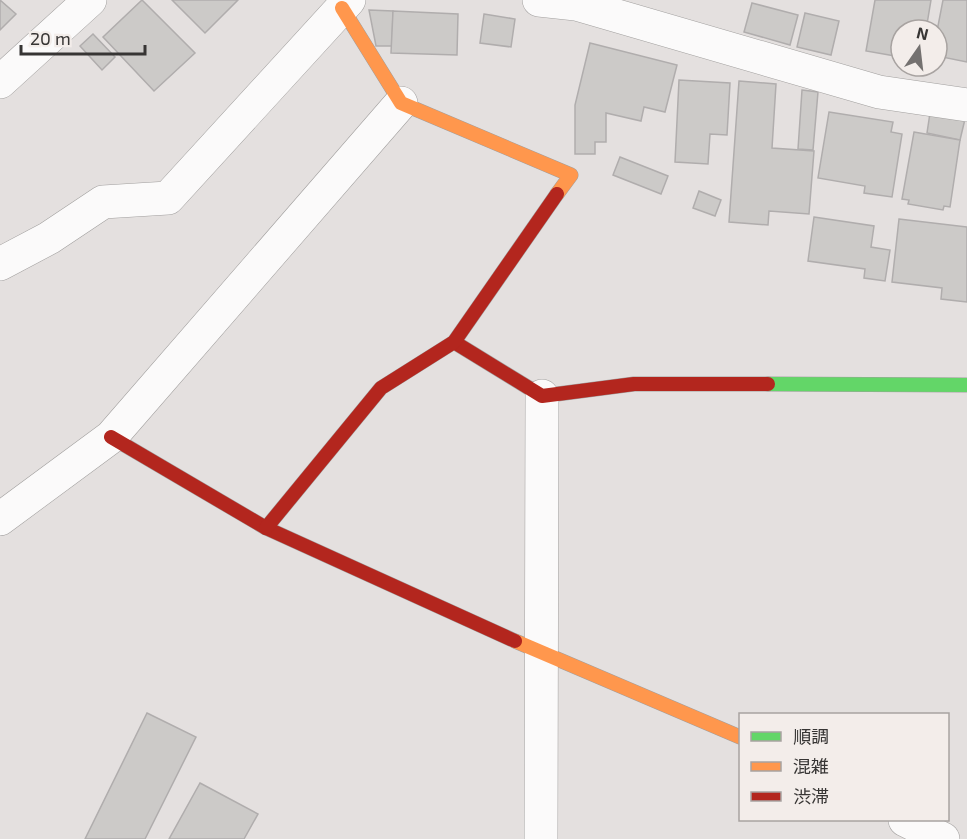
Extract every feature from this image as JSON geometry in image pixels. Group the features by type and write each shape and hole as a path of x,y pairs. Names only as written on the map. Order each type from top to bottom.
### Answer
{"street":[{"path":"0,82 90,0"},
{"path":"539,0 576,4 879,92 967,105"},
{"path":"0,264 49,238 103,202 168,198 346,4 401,103 571,175 454,342 381,388 267,528"},
{"path":"0,519 111,436 401,103"},
{"path":"454,342 542,396 634,384 967,385"},
{"path":"541,839 542,396"},
{"path":"111,436 267,528 543,654 739,736"},
{"path":"909,821 943,839"}],"building":[{"path":"0,0 16,14 0,30"},
{"path":"142,0 195,53 154,91 103,37"},
{"path":"172,0 238,0 205,33"},
{"path":"875,0 931,0 928,18 889,18 889,55 866,51"},
{"path":"943,0 967,0 967,62 949,58 949,18 940,18"},
{"path":"752,3 798,15 790,45 744,32"},
{"path":"369,10 393,11 392,46 376,46"},
{"path":"393,11 458,14 457,55 391,53"},
{"path":"805,13 839,21 831,55 797,47"},
{"path":"484,14 515,19 511,47 480,43"},
{"path":"93,34 115,57 102,70 80,46"},
{"path":"590,43 677,65 665,112 644,107 641,121 606,113 606,142 595,142 595,154 575,154 575,105"},
{"path":"679,80 730,83 727,135 710,134 708,164 675,162"},
{"path":"739,81 776,84 772,148 814,151 809,214 769,211 768,225 729,222"},
{"path":"802,90 818,92 813,150 798,149"},
{"path":"829,112 893,122 891,132 902,134 892,197 864,193 865,186 818,178"},
{"path":"930,113 965,119 960,140 927,133"},
{"path":"914,132 960,140 950,207 944,206 943,210 908,204 909,200 902,199"},
{"path":"620,157 668,176 661,194 613,175"},
{"path":"699,191 721,200 715,216 693,208"},
{"path":"814,217 874,226 871,247 890,250 885,281 864,278 865,269 808,261"},
{"path":"899,219 967,227 967,302 941,299 942,288 892,282"},
{"path":"147,713 196,737 145,839 85,839"},
{"path":"200,783 258,814 244,839 169,839"}],"traffic: fast":[{"path":"768,384 967,385"}],"traffic: slow":[{"path":"342,8 401,103 571,175 557,194"},
{"path":"515,641 739,737"}],"traffic: jam":[{"path":"266,528 381,388 454,342 557,194"},
{"path":"454,342 542,396 634,384 768,384"},
{"path":"111,437 266,528 515,641"}]}
